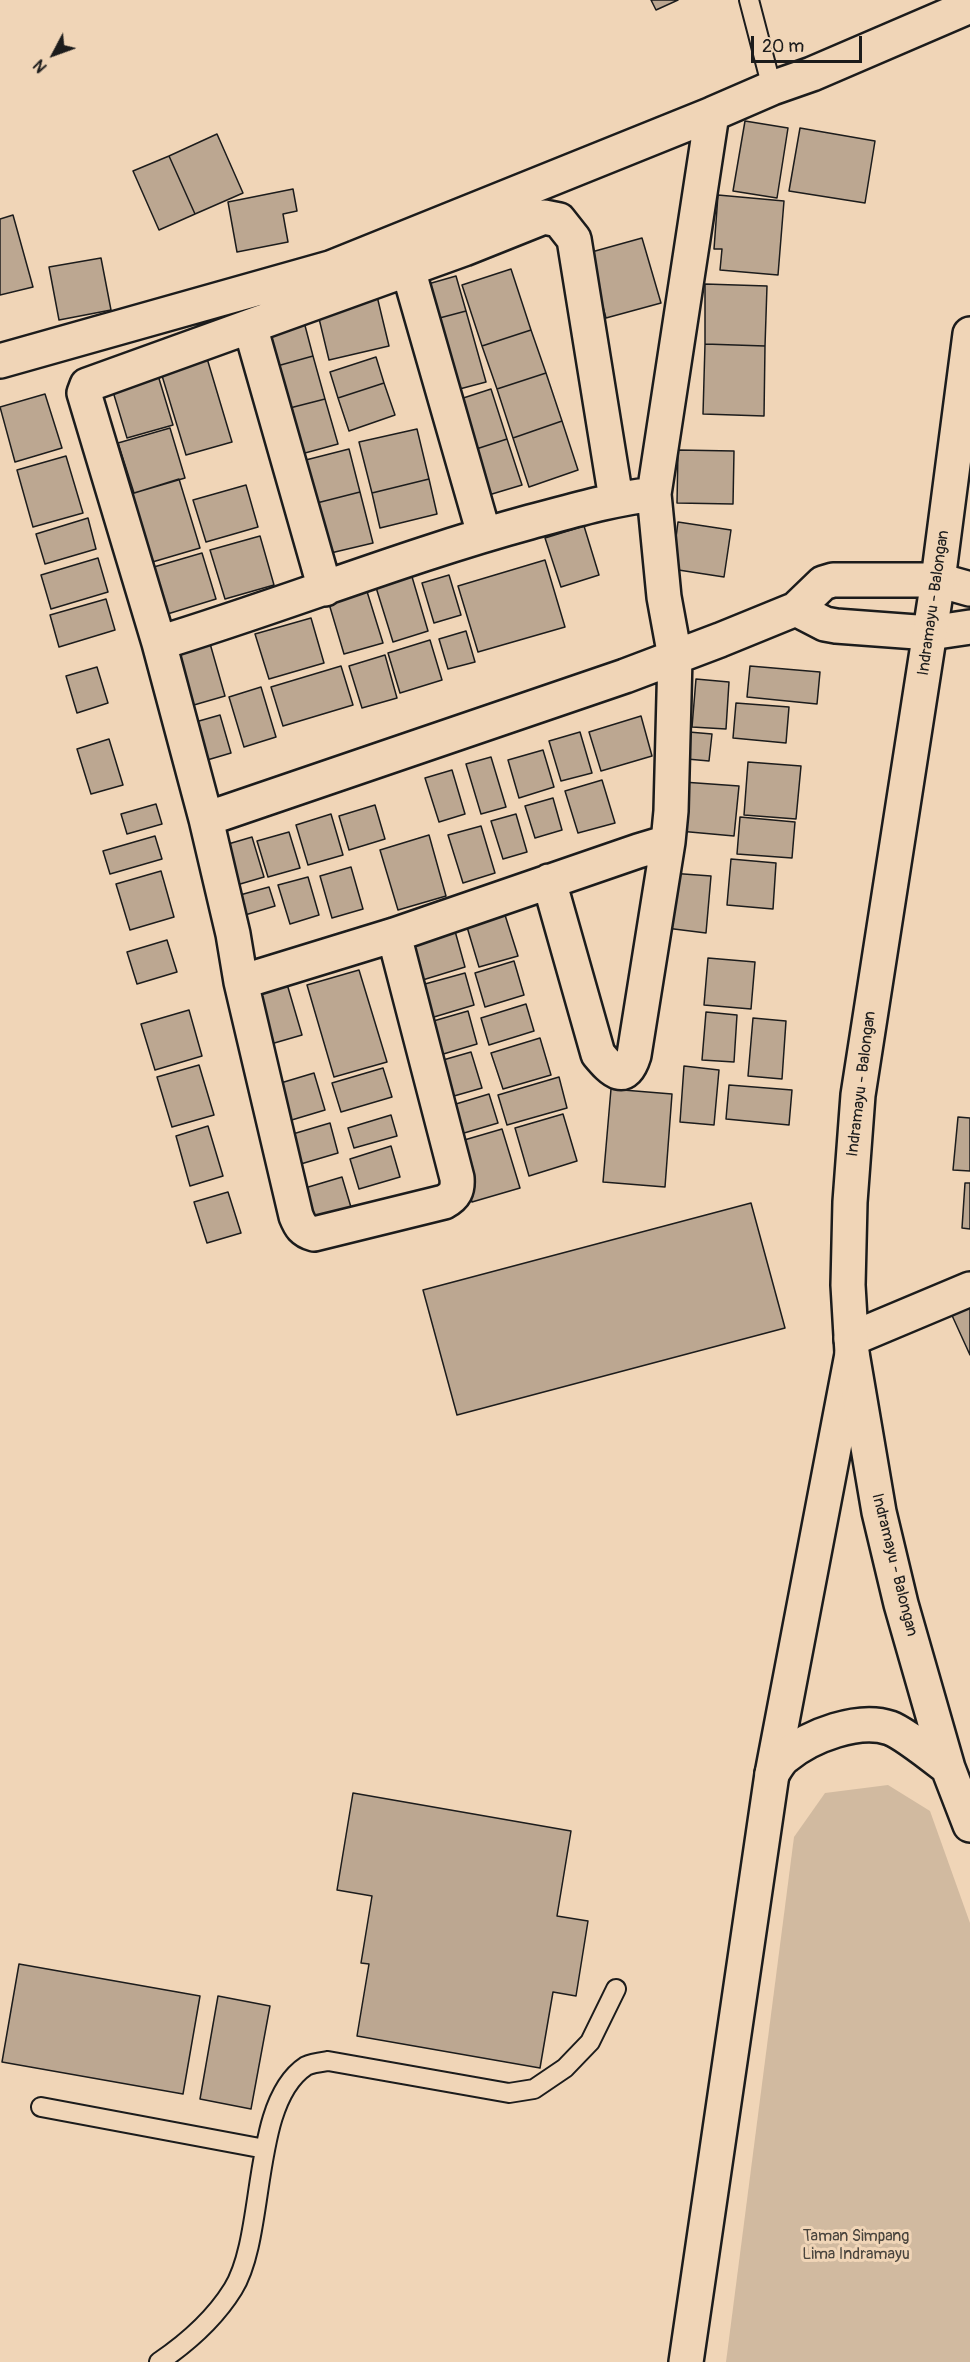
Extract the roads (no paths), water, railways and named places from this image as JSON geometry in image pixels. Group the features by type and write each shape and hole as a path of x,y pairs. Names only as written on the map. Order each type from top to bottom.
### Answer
{"main road":[{"path":"0,361 330,268 772,88 812,74 970,6"},
{"path":"549,881 598,1054 614,1071 626,1072 634,1054 671,811 675,657 664,597 654,494 712,114"},
{"path":"394,935 458,1189 451,1198 444,1202 315,1234 306,1232 300,1226 241,982 233,934 206,819 159,643 83,390 90,383 544,218 559,220 574,239 615,499"},
{"path":"408,269 484,534"},
{"path":"250,326 325,588"},
{"name":"Indramayu - Balongan","path":"970,334 938,580 858,1095 850,1202 848,1285 852,1346 879,1512 901,1604 948,1768 970,1825"},
{"path":"159,643 248,616 484,534 615,499 654,494"},
{"path":"206,819 675,657 796,609 823,583 833,580 938,580 970,590"},
{"path":"796,609 825,624 836,626 930,633 970,627"},
{"path":"241,982 394,935 668,842"},
{"path":"687,2362 772,1774 852,1346 970,1289"},
{"path":"772,1774 784,1757 808,1741 839,1729 866,1725 891,1728 948,1768"}],"lane":[{"path":"749,0 772,88"},
{"path":"159,2362 179,2348 213,2315 234,2288 249,2243 265,2149 278,2104 294,2077 308,2065 328,2061 509,2093 534,2089 565,2068 590,2042 616,1989"},
{"path":"41,2107 265,2149"}],"park label":[{"name":"Taman Simpang Lima Indramayu","path":"856,2246"}]}
